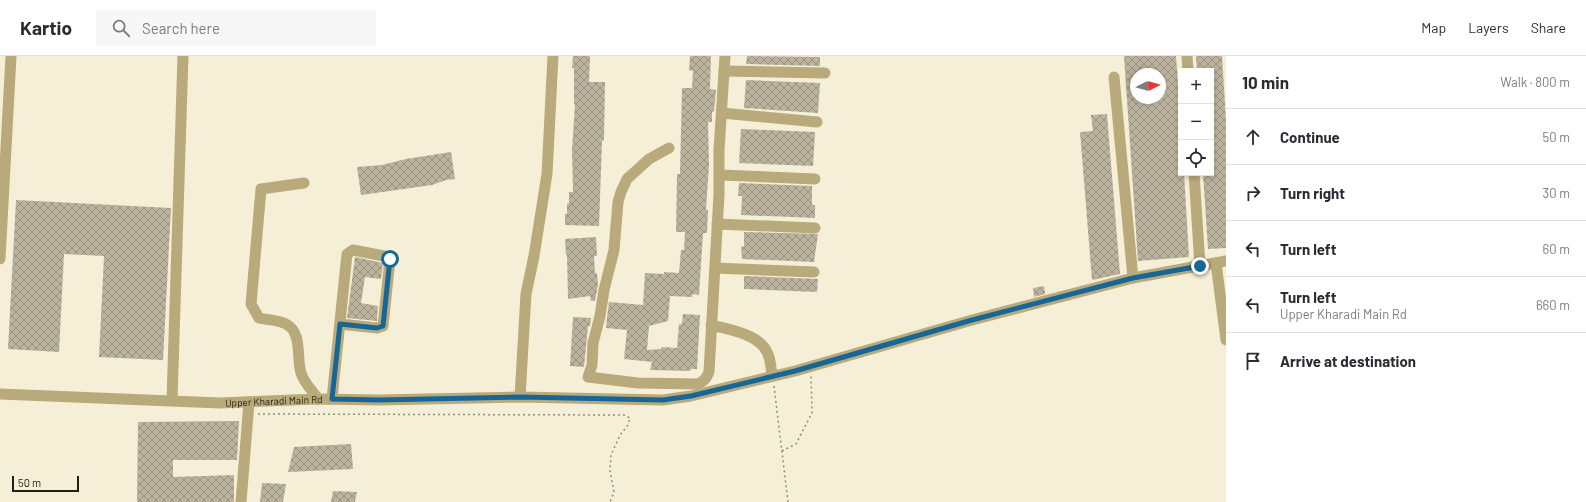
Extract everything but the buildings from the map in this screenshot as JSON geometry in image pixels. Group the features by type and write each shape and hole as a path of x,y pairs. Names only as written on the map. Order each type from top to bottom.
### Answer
{"street":[{"path":"0,259 11,56"},
{"path":"172,400 183,56"},
{"path":"520,397 526,294 534,256 547,174 553,56"},
{"path":"669,148 648,159 627,179 621,192 618,202 614,250 593,343 592,365 588,377 638,383 698,384 704,381 709,372 720,175 719,150 726,56"},
{"path":"1187,56 1188,68"},
{"path":"724,71 825,73"},
{"path":"1114,77 1133,278"},
{"path":"722,113 817,122"},
{"path":"720,175 815,179"},
{"path":"1194,176 1200,266"},
{"path":"304,184 261,189 251,304 259,318 286,324 291,328 295,334 297,343 300,372 318,398"},
{"path":"717,224 815,228"},
{"path":"332,399 347,254 353,250 389,257 383,326 377,328 340,324"},
{"path":"1221,262 1226,340"},
{"name":"Upper Kharadi Main Rd","path":"0,394 220,403 318,398 379,400 520,397 663,400 691,396 811,366 972,320 1133,278 1221,262"},
{"path":"715,268 814,272"},
{"path":"711,325 735,330 757,342 766,350 770,360 772,376"},
{"path":"242,502 249,402"}],"path":[{"path":"782,451 796,444 812,413 811,366"},
{"path":"772,376 788,502"},
{"path":"248,414 624,415 630,418 628,425 620,435 611,455 610,471 614,492 610,502"}],"route":[{"path":"390,259 383,326 377,328 340,324 332,399 379,400 520,397 663,400 691,396 795,371 972,320 1133,278 1200,266"}]}
